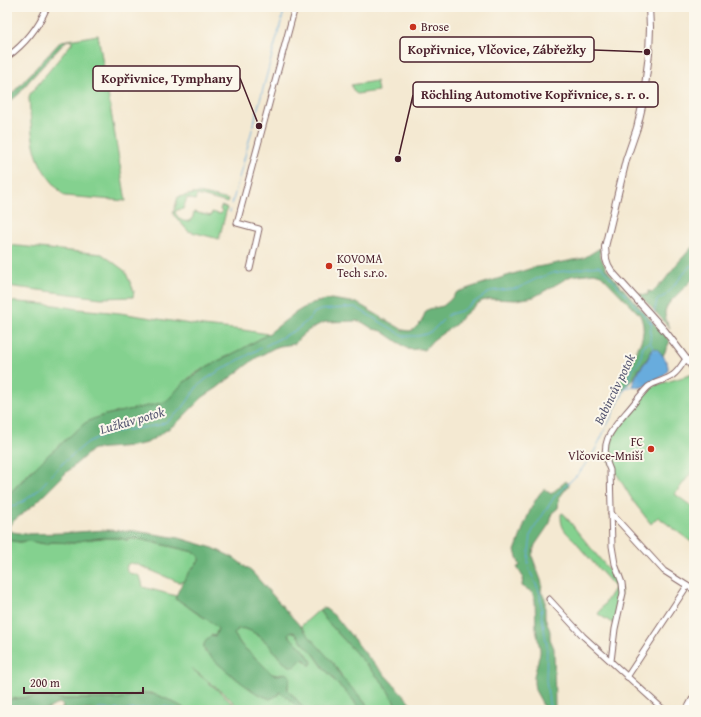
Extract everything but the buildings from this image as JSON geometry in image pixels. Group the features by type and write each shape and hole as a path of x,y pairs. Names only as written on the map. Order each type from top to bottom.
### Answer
{"main road":[{"path":"649,7 650,54 643,102 638,128 626,160 607,234 605,254 612,272 665,331 694,369"},
{"path":"687,710 694,697"}],"street":[{"path":"7,57 17,50 35,29 47,7"},
{"path":"250,269 259,229 237,223 258,153 295,7"},
{"path":"610,661 623,586 616,569 614,554 610,470 606,461 605,446 611,432 649,386 673,376 686,358"},
{"path":"611,513 664,571 694,590"},
{"path":"627,678 687,586"},
{"path":"549,599 583,636 627,678 664,710"}],"green space":[{"path":"98,35 126,201 63,195 46,174 40,163 36,154 32,136 30,94 72,43 72,41 68,40"},
{"path":"68,40 29,81 19,94 7,104 7,99 61,41"},
{"path":"376,81 378,91 357,94 354,92 351,85"},
{"path":"199,193 229,200 228,203 197,195 195,200 187,198 183,209 177,210 175,213 181,220 186,221 192,220 194,212 211,216 212,212 221,214 221,206 227,208 219,239 188,231 173,214 178,197"},
{"path":"7,245 102,254 125,271 134,291 133,297 101,298 7,286"},
{"path":"694,245 694,278 670,302 665,312 670,328 639,294 648,295 648,291 652,292 664,281"},
{"path":"600,248 600,255 606,269 670,341 663,356 657,349 652,350 634,378 614,399 621,378 642,338 643,326 640,315 601,275 594,273 571,276 534,297 516,300 490,299 482,301 463,316 456,324 433,340 424,350 408,349 382,331 373,329 362,322 326,322 309,330 300,337 295,344 274,348 256,358 203,397 177,423 147,443 132,446 93,449 68,471 36,503 9,526 9,530 13,532 25,534 105,530 135,531 179,538 213,548 234,558 252,572 333,663 343,679 371,710 359,710 354,701 335,682 314,654 292,631 288,634 305,652 312,662 311,665 302,659 294,667 286,664 267,643 251,631 246,629 238,629 234,634 242,646 272,674 277,675 285,673 290,676 288,690 306,710 300,710 280,692 278,695 270,699 258,694 219,665 203,647 211,635 215,636 218,629 207,619 175,599 185,578 199,561 199,556 194,552 135,538 127,540 120,538 101,538 83,540 74,543 52,542 46,544 7,540 7,496 48,455 85,423 105,415 167,401 183,383 208,366 268,334 295,313 312,303 331,299 357,303 403,330 409,331 413,330 421,322 426,311 443,306 457,292 532,268 584,258"},
{"path":"7,301 120,313 203,326 268,334 241,350 201,370 185,381 170,398 162,403 105,415 31,471 7,496"},
{"name":"FC Vlčovice-Mniší","path":"693,374 694,469 675,494 694,508 694,544 658,517 651,524 633,501 609,461 607,452 607,444 632,408 650,387"},
{"path":"566,481 569,485 559,498 558,508 552,513 550,523 535,545 532,556 542,583 541,592 545,598 545,617 550,631 550,639 554,648 555,710 544,710 535,690 534,683 534,676 540,653 536,629 535,600 532,592 522,586 523,577 517,567 520,566 515,551 527,518 539,495 544,489 551,494"},
{"path":"562,513 618,581 621,590 615,625 598,614 615,587 565,530 561,521"},
{"path":"120,538 127,540 135,538 194,552 198,555 200,558 199,561 184,581 181,582 136,564 130,563 126,568 128,572 140,577 143,587 176,596 175,599 210,621 218,629 215,636 204,651 241,682 280,692 288,697 300,710 241,710 226,695 191,668 239,710 187,710 151,693 143,693 118,699 61,699 27,697 7,700 7,540 46,544 52,542 74,543 83,540"},
{"path":"322,608 326,609 336,617 369,658 408,700 414,710 399,710 384,684 326,620 319,610"},
{"path":"319,610 326,620 384,684 399,710 371,710 343,679 340,673 305,632 301,626"},
{"path":"240,628 244,628 260,637 270,646 280,659 288,665 296,663 302,659 308,663 311,661 300,646 296,644 288,634 290,631 293,632 314,654 335,682 354,701 359,710 306,710 288,690 288,686 282,673 277,675 272,674 242,646 234,634"},
{"path":"143,693 160,696 187,710 61,710 63,706 59,703 48,709 40,710 7,707 7,700 27,697 48,697 61,699 118,699"}],"water":[{"path":"654,348 663,355 666,360 668,365 667,371 662,377 649,385 639,388 634,387 636,375"}],"waterway":[{"path":"232,204 284,11"},
{"name":"Babincův potok","path":"654,313 657,300 666,295 690,266 694,265"},
{"name":"Lužkův potok","path":"447,316 461,311 491,291 518,288 552,273 598,266 602,268 651,323"},
{"name":"Lužkův potok","path":"265,346 296,330 314,313 320,310 355,307 404,336 418,336 426,334 432,331 443,320"},
{"name":"Babincův potok","path":"550,710 546,680 547,646 542,618 540,593 529,569 528,560 531,535 555,496 579,473 594,452 628,383 633,369 640,361 643,346 650,342 652,320"},
{"path":"650,342 654,350"},
{"name":"Lužkův potok","path":"7,509 24,501 36,492 63,463 88,442 119,431 159,425 166,422 181,410 196,388 206,379 261,348"},
{"name":"Babincův potok","path":"626,388 633,386"},
{"name":"Babincův potok","path":"96,710 128,710 154,707 167,707 179,710"}],"place":[{"name":"Brose","path":"413,27"},
{"name":"Kopřivnice, Vlčovice, Zábřežky","path":"647,52"},
{"name":"Kopřivnice, Tymphany","path":"259,126"},
{"name":"Röchling Automotive Kopřivnice, s. r. o.","path":"398,159"},
{"name":"KOVOMA Tech s.r.o.","path":"329,266"},
{"name":"FC Vlčovice-Mniší","path":"651,449"}]}
